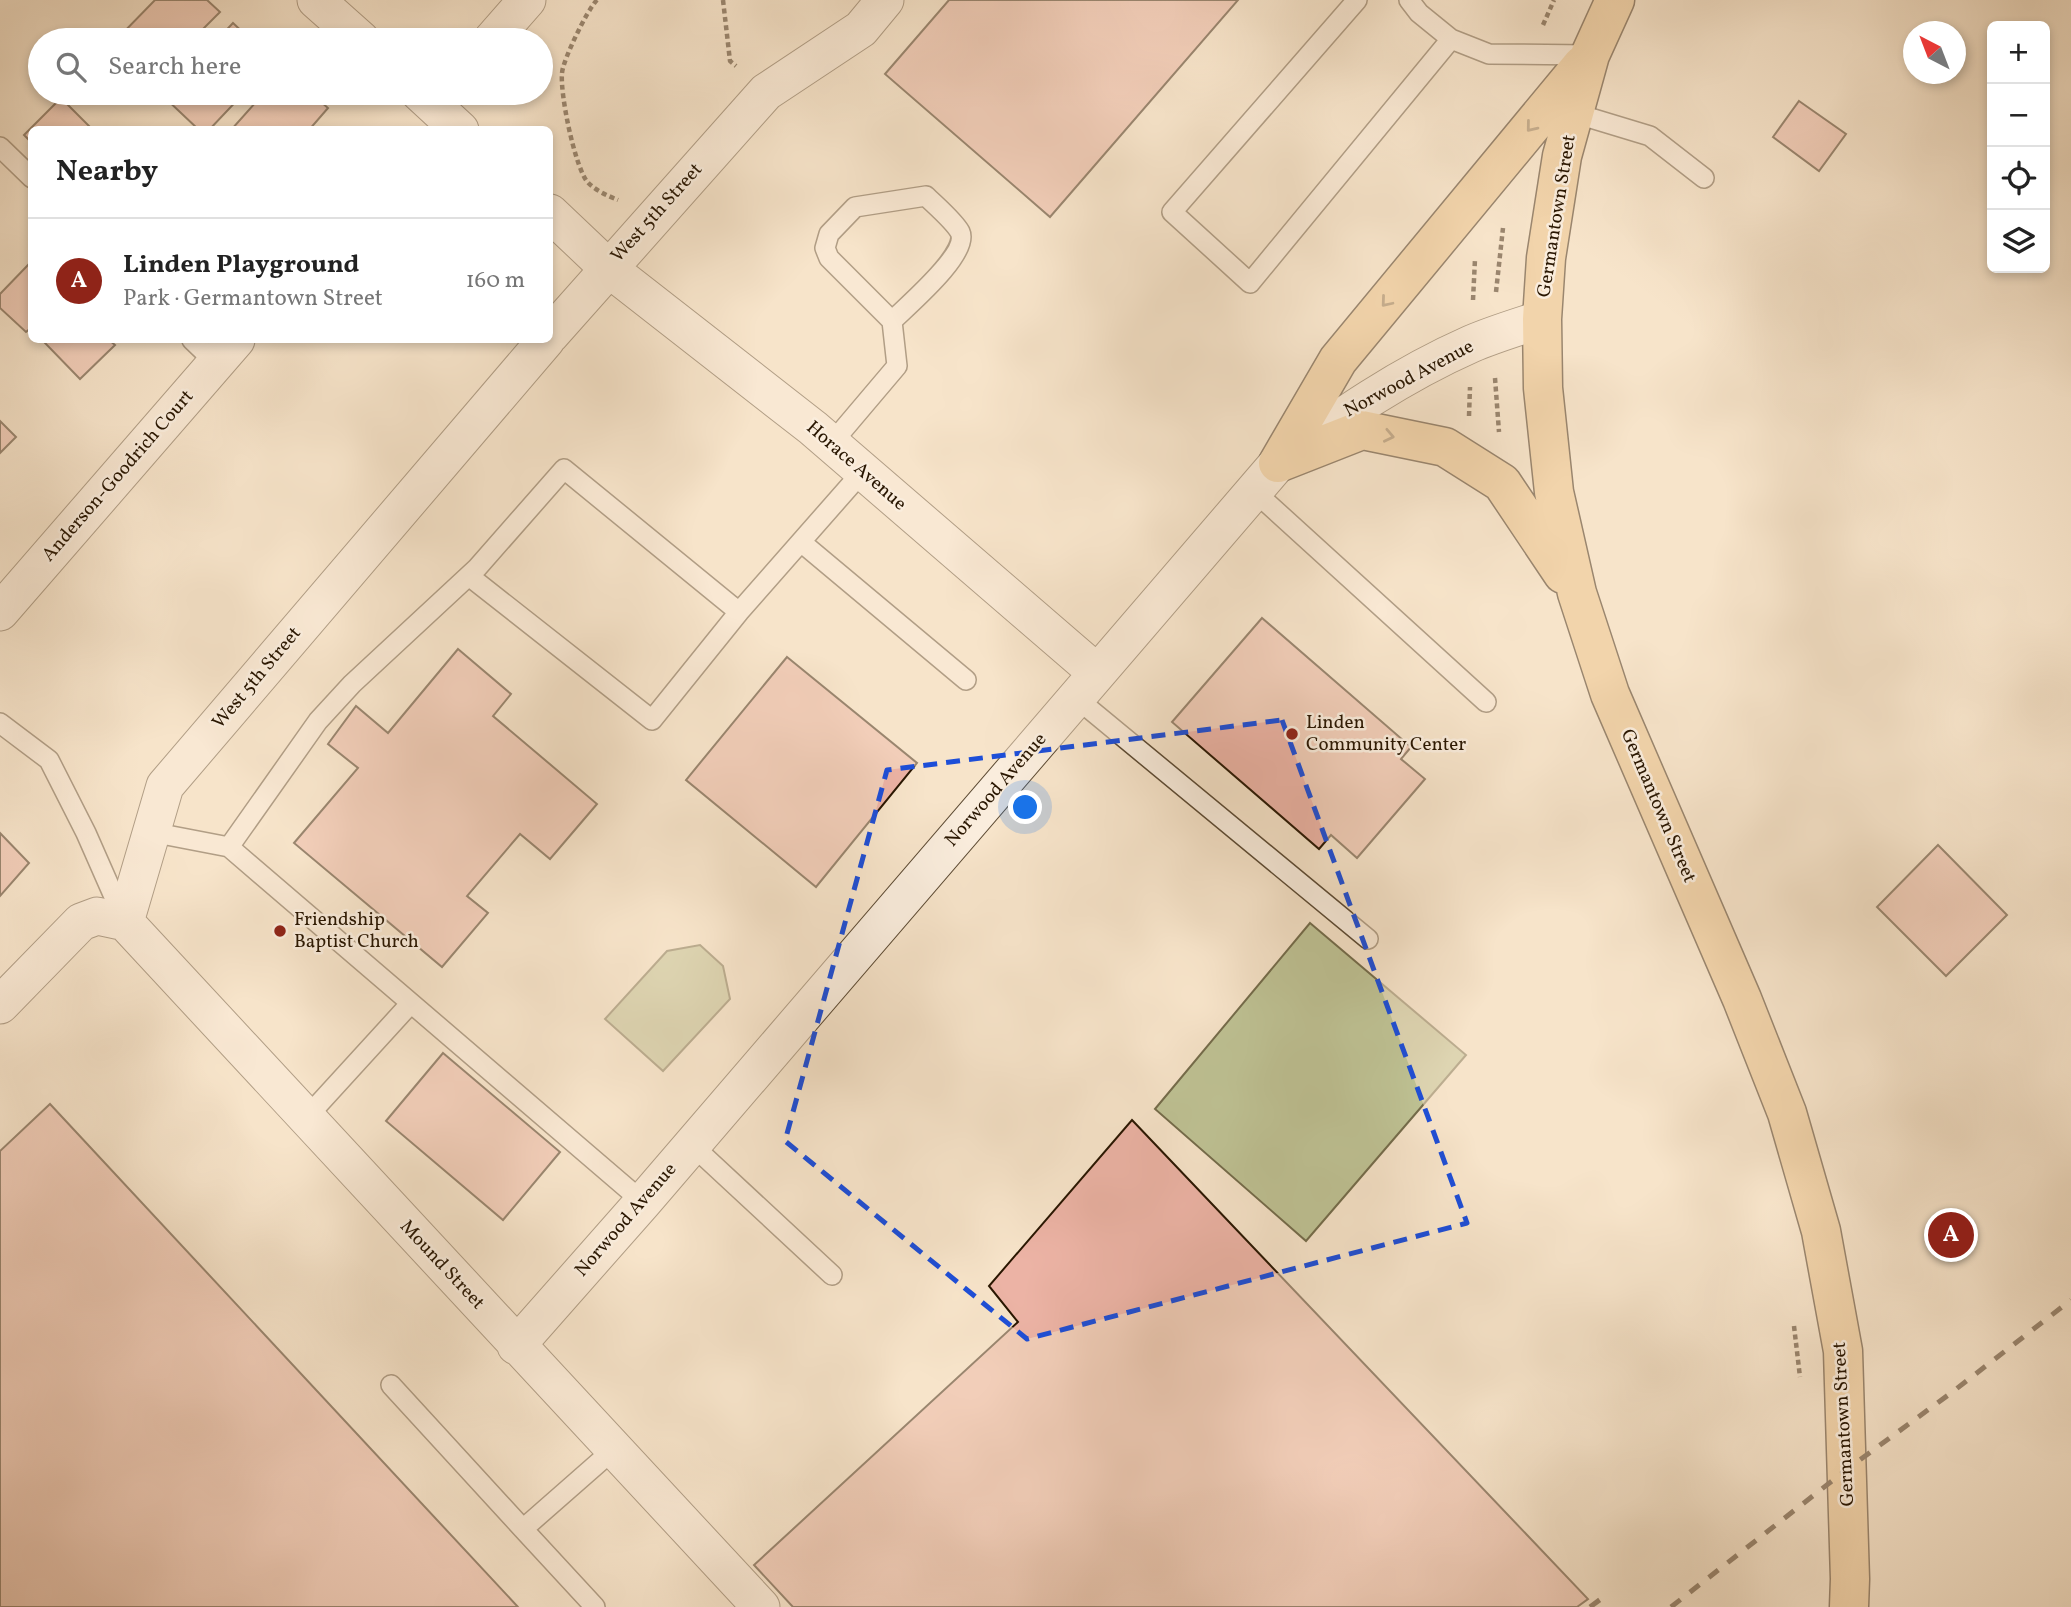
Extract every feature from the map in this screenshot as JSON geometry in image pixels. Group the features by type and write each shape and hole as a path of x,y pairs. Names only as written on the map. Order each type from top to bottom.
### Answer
{"main road":[{"name":"Germantown Street","path":"1615,0 1590,55 1562,156 1546,258 1542,318 1543,388 1554,492 1577,593 1610,694 1742,999 1787,1113 1821,1230 1843,1351 1849,1607"},
{"path":"1279,463 1338,360 1590,55"},
{"path":"1279,463 1362,430 1445,447 1502,483 1577,593"}],"street":[{"path":"316,0 348,28"},
{"path":"502,28 527,0"},
{"name":"West 5th Street","path":"553,332 766,92 861,29 885,0"},
{"name":"Horace Avenue","path":"553,216 608,268 863,471 1085,685"},
{"name":"Norwood Avenue","path":"516,1346 1279,463 1337,418 1387,387 1471,344 1542,318"},
{"name":"West 5th Street","path":"125,922 165,786 543,343"},
{"name":"Anderson-Goodrich Court","path":"0,612 215,347"},
{"path":"0,1005 81,922 97,916 125,922"},
{"name":"Mound Street","path":"125,922 761,1607"}],"lane":[{"path":"1357,0 1172,212 1251,283 1451,39"},
{"path":"1409,0 1419,13 1451,39 1489,54 1590,55"},
{"path":"1574,113 1650,136 1704,178"},
{"path":"0,146 28,174"},
{"path":"822,436 897,366 892,321 829,258 825,247 829,234 855,207 926,195 960,233 961,245 952,260 892,321"},
{"path":"229,848 318,721 352,684 469,576 564,469 739,612"},
{"path":"469,576 652,720 739,612 863,471"},
{"path":"1254,491 1486,702"},
{"path":"801,542 966,680"},
{"path":"1085,685 1368,939"},
{"path":"0,723 49,760 86,833 125,922"},
{"path":"152,832 229,848 643,1202"},
{"path":"306,1118 411,1003"},
{"path":"692,1145 832,1275"},
{"path":"391,1385 596,1607"},
{"path":"523,1529 613,1450"}],"path":[{"path":"597,0 589,9 562,72 567,125 586,181 607,196 657,214"},
{"path":"723,0 730,61 766,92"},
{"path":"1469,419 1470,384"}],"highlighted area":[{"path":"1282,720 1467,1223 1027,1339 785,1141 887,770"}],"green space":[{"path":"1310,923 1466,1055 1306,1241 1155,1109"},
{"path":"700,945 723,966 730,999 663,1071 605,1019 667,951"}],"building":[{"path":"155,0 207,0 220,12 204,28 128,28"},
{"path":"949,0 1238,0 1050,217 885,74"},
{"path":"1799,101 1846,134 1819,171 1773,137"},
{"path":"54,105 68,105 89,126 33,126"},
{"path":"173,105 233,105 213,126 195,126"},
{"path":"253,105 325,105 328,108 312,126 235,126"},
{"path":"28,265 26,332 0,308 0,294"},
{"path":"45,343 115,345 80,379"},
{"path":"0,421 16,437 0,453"},
{"name":"Linden Community Center","path":"1262,618 1411,747 1401,759 1425,779 1357,858 1331,835 1319,849 1172,722"},
{"path":"458,649 511,694 493,716 597,804 550,859 520,834 467,896 488,913 442,967 294,843 358,768 328,744 356,706 388,733"},
{"path":"787,657 917,763 816,887 686,780"},
{"path":"0,833 29,863 0,896"},
{"path":"1938,845 2007,915 1946,976 1877,907"},
{"path":"443,1053 560,1152 503,1220 386,1121"},
{"path":"50,1104 518,1607 0,1607 0,1151"},
{"path":"1132,1120 1588,1599 1577,1607 793,1607 754,1565 1018,1322 989,1286"}],"railway":[{"path":"1671,1607 1846,1470 2071,1300"},
{"path":"1590,1607 1609,1593"}],"place":[{"name":"Linden Community Center","path":"1292,734"},
{"name":"Friendship Baptist Church","path":"280,931"},
{"name":"Linden Playground","path":"1951,1235"}]}
